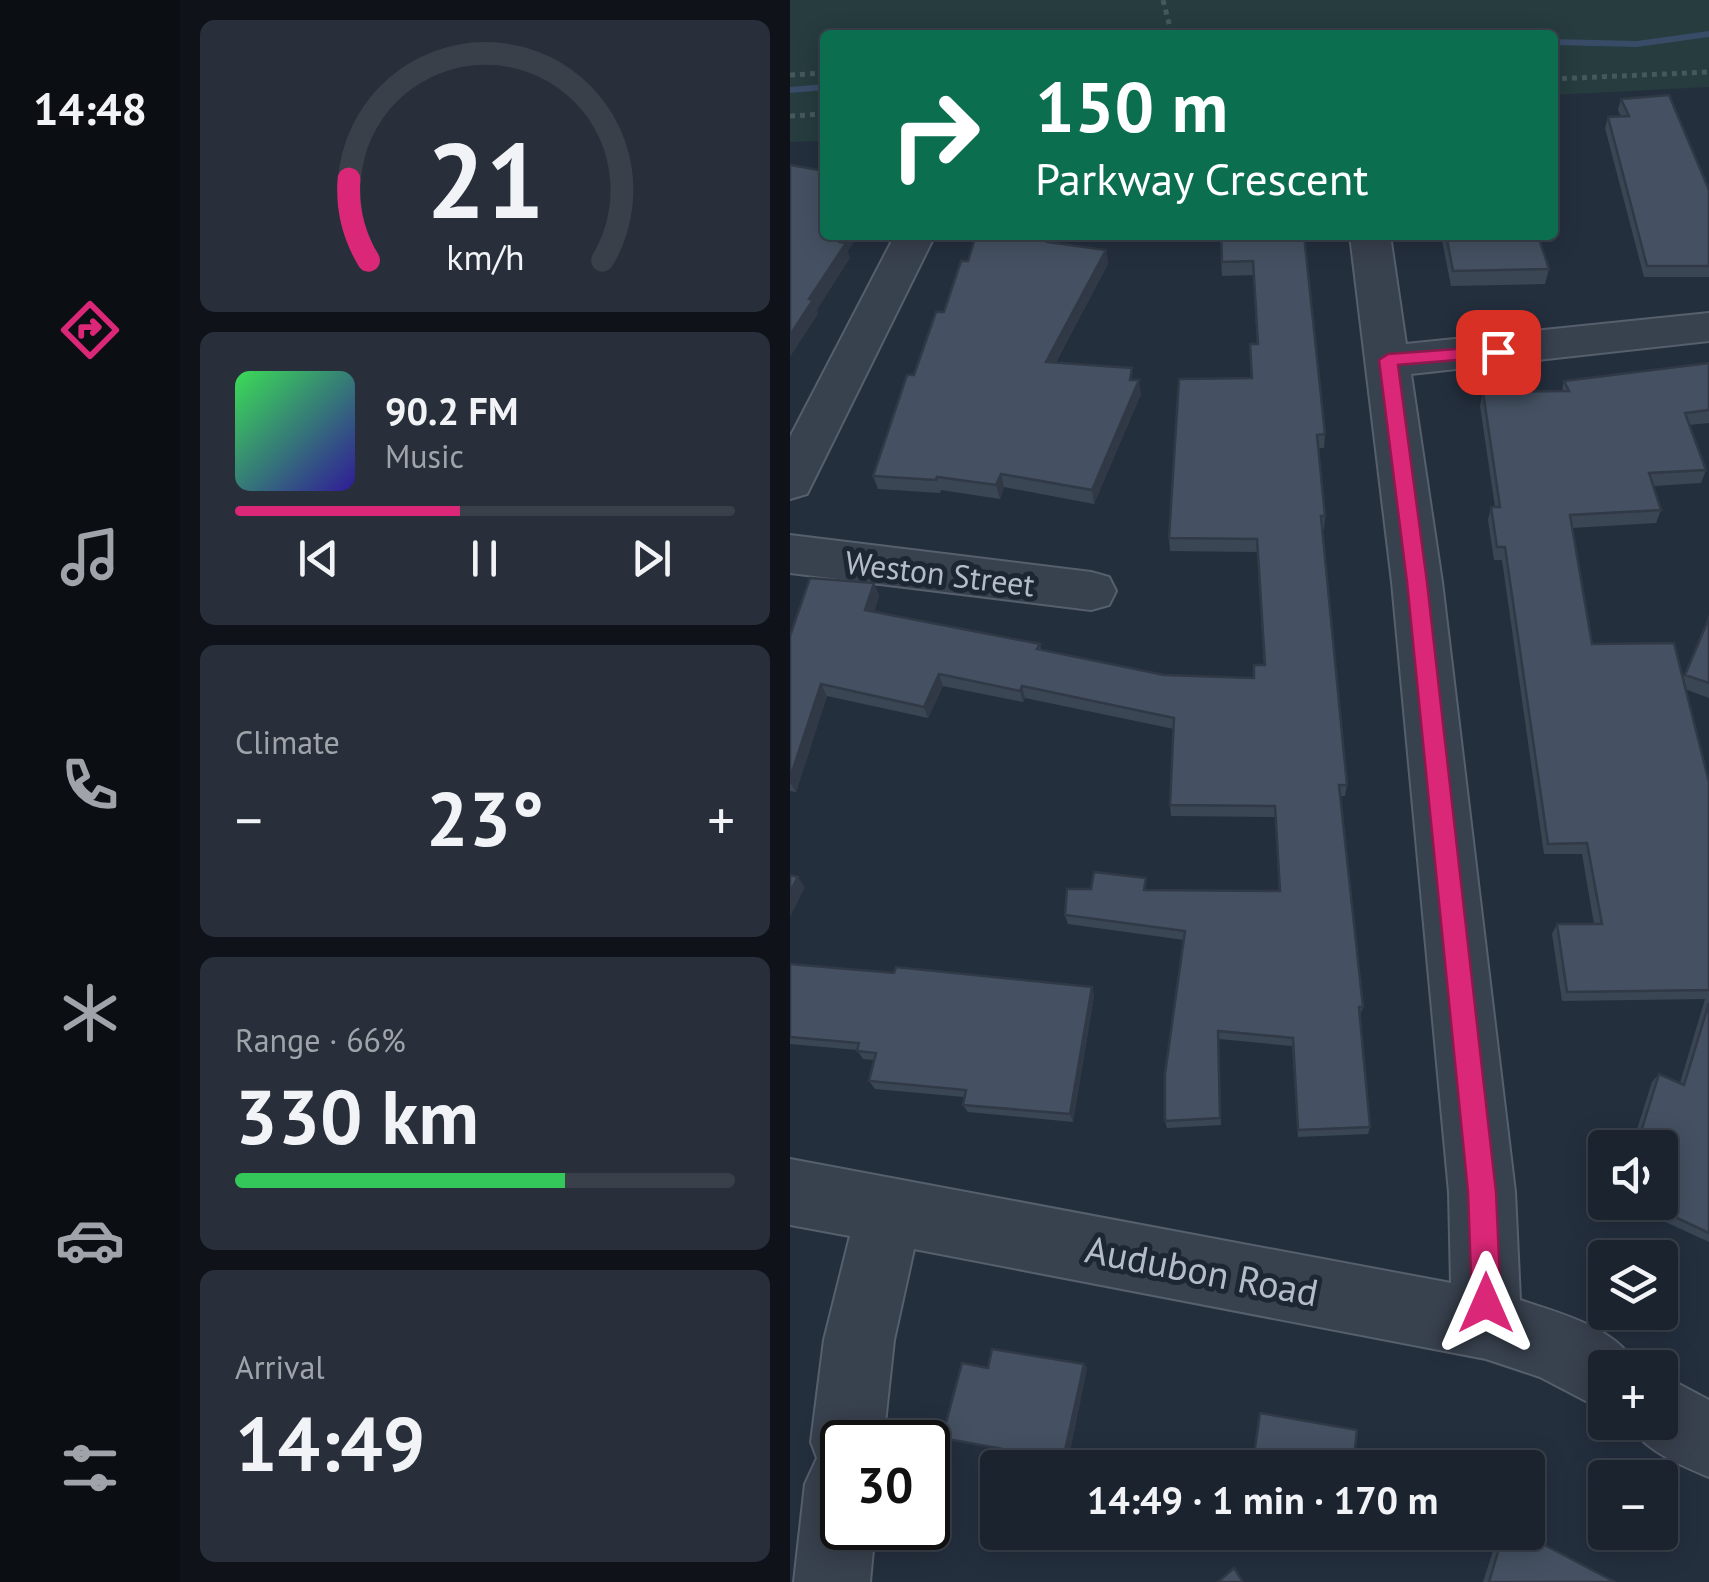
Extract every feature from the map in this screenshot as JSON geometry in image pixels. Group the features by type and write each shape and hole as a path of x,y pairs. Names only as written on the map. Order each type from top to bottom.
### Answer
{"street":[{"path":"790,482 912,240"},
{"path":"1371,240 1417,582 1482,1192 1486,1324"},
{"path":"1388,360 1463,356 1709,327"},
{"name":"Weston Street","path":"790,554 1091,591"},
{"name":"Audubon Road","path":"790,1192 1486,1324 1558,1348 1588,1366"},
{"path":"850,1420 859,1340 889,1211"},
{"path":"1678,1421 1709,1441"},
{"path":"832,1582 835,1550"}],"path":[{"path":"1163,0 1171,30"},
{"path":"1558,79 1709,72"},
{"path":"790,76 820,73"},
{"path":"790,116 820,114"}],"green space":[{"path":"790,0 1709,0 1709,87 1558,95 1558,30 820,30 820,141 790,142"}],"building":[{"path":"1669,95 1709,190 1709,266 1647,266 1608,117 1629,116 1621,99"},
{"path":"790,165 820,170 820,240 846,243 790,335"},
{"path":"974,240 1047,240 1106,250 1046,362 1132,368 1130,380 1139,380 1092,490 1001,474 996,485 937,477 936,480 873,476 907,375 914,375 936,312 944,312 961,261 968,261"},
{"path":"1221,240 1305,240 1325,434 1317,435 1325,516 1321,516 1347,785 1339,785 1363,1007 1359,1007 1370,1127 1298,1130 1293,1038 1218,1031 1220,1118 1165,1121 1165,1074 1185,931 1065,915 1067,889 1091,889 1094,872 1146,878 1144,890 1280,891 1275,806 1170,805 1174,718 1022,686 1020,691 939,674 924,707 821,684 790,778 790,636 810,578 874,583 865,610 1040,644 1037,649 1164,675 1254,678 1254,665 1265,665 1257,539 1169,538 1179,379 1252,378 1250,344 1258,344 1253,261 1222,262"},
{"path":"1447,240 1540,240 1549,269 1453,271"},
{"path":"1709,363 1709,410 1685,413 1706,470 1649,473 1661,510 1570,515 1592,644 1674,643 1709,782 1709,990 1567,992 1557,924 1602,924 1587,843 1548,844 1505,547 1497,547 1491,507 1500,507 1483,392 1569,391 1564,381"},
{"path":"1709,618 1709,683 1685,675"},
{"path":"790,875 798,877 790,892"},
{"path":"790,964 894,973 896,967 1092,987 1070,1114 963,1105 966,1090 869,1081 876,1053 857,1051 859,1043 790,1037"},
{"path":"1709,1003 1709,1233 1678,1218 1678,1130 1642,1130 1659,1074 1684,1085"},
{"path":"992,1349 1084,1364 1065,1450 1008,1450 950,1439 950,1420 947,1420 962,1363 988,1368"},
{"path":"1260,1413 1357,1430 1355,1450 1255,1450"},
{"path":"1545,1545 1615,1582 1489,1582 1499,1550 1545,1550"},
{"path":"1234,1568 1243,1582 1218,1582"}],"waterway":[{"path":"1558,42 1637,44 1709,34"},
{"path":"790,90 820,87"}],"route":[{"path":"1486,1303 1482,1192 1417,582 1388,360 1498,352"}]}
